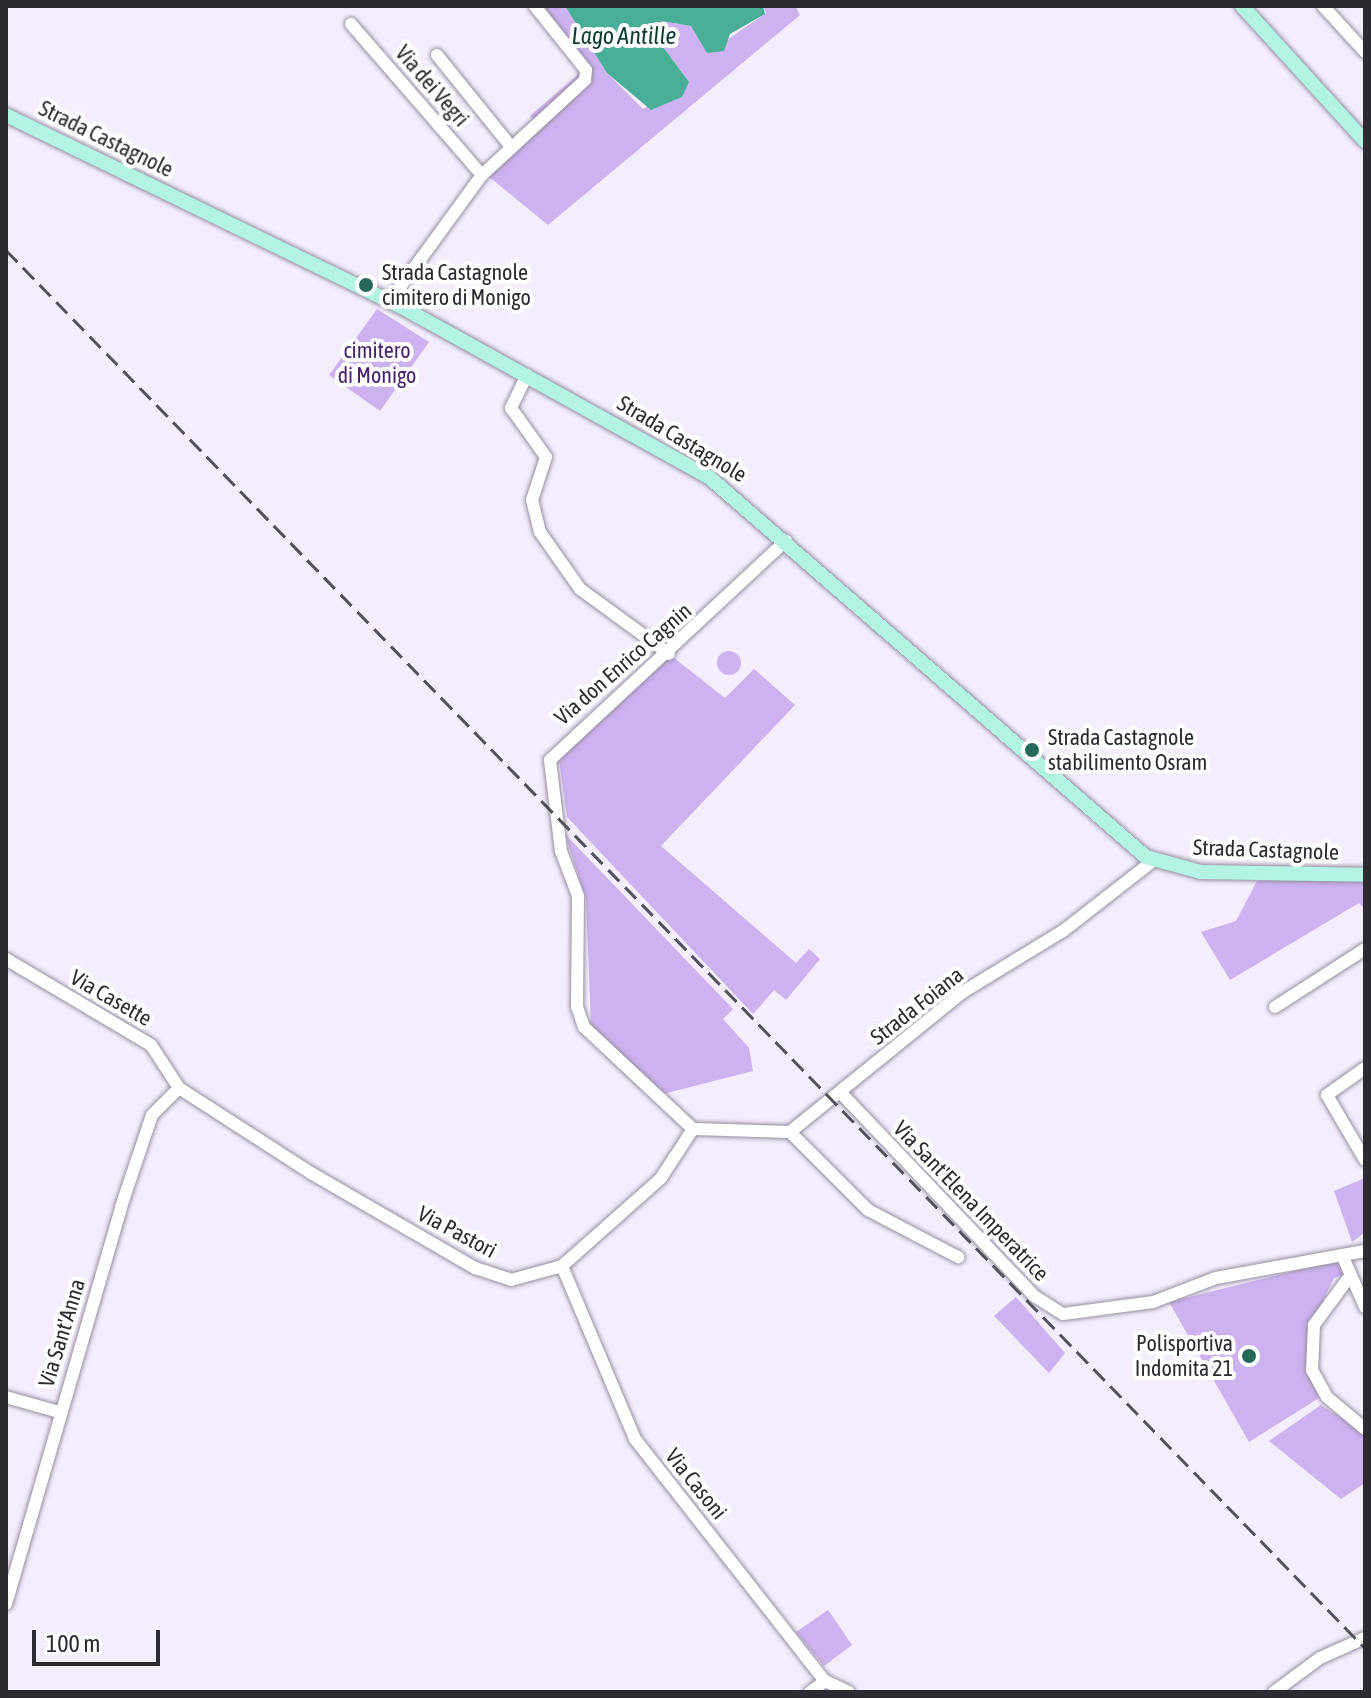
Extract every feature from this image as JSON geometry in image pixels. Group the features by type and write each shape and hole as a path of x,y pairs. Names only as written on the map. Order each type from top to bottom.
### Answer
{"main road":[{"path":"1242,6 1365,141"},
{"name":"Strada Castagnole","path":"6,115 390,301 710,478 1153,861 1201,872 1365,875"}],"street":[{"path":"390,301 482,175 585,80 586,70 535,6"},
{"path":"1323,6 1365,52"},
{"name":"Via dei Vegri","path":"351,24 482,175"},
{"name":"Via dei Vegri","path":"437,55 512,148"},
{"path":"527,375 511,408 546,457 532,504 540,532 580,589 669,654"},
{"name":"Via don Enrico Cagnin","path":"693,1129 584,1027 577,994 578,896 561,851 550,769 555,751 669,654 786,541"},
{"name":"Strada Foiana","path":"790,1132 963,992 1063,931 1153,861"},
{"path":"1275,1007 1365,949"},
{"name":"Via Casette","path":"6,959 151,1045 179,1088"},
{"path":"1365,1068 1327,1095 1365,1160"},
{"name":"Via Pastori","path":"179,1088 475,1268 511,1280 562,1266 661,1178 693,1129"},
{"name":"Via Sant'Anna","path":"6,1604 59,1412 152,1115 179,1088"},
{"name":"Via Sant'Elena Imperatrice","path":"840,1092 1034,1296 1063,1314 1153,1302 1216,1278 1365,1251"},
{"path":"693,1129 790,1132 868,1210 958,1257"},
{"path":"1342,1255 1347,1280 1365,1307"},
{"name":"Via Casoni","path":"562,1266 635,1439 825,1681 849,1692"},
{"path":"1347,1280 1314,1325 1312,1370 1327,1397 1365,1429"},
{"path":"6,1397 59,1412"},
{"path":"1274,1692 1320,1658 1365,1638"},
{"path":"810,1692 825,1681"}],"green space":[{"path":"534,6 565,6 607,73 643,109 689,82 655,36 661,21 691,26 708,53 766,13 763,6 795,6 800,15 548,225 488,176 535,122 530,116 587,67"},
{"name":"cimitero di Monigo","path":"377,309 429,342 380,411 329,375"},
{"path":"729,651 737,655 741,663 737,671 729,675 721,671 717,663 721,655"},
{"path":"669,654 725,698 754,669 795,705 661,846 796,963 809,949 820,959 786,1000 774,990 753,1014 567,817 558,753"},
{"path":"565,834 733,1009 723,1019 749,1048 753,1071 663,1094 591,1025 586,899"},
{"path":"1365,880 1365,909 1359,903 1230,980 1201,932 1236,921 1257,881"},
{"path":"1365,1178 1365,1232 1352,1242 1334,1191"},
{"name":"Polisportiva Indomita 21","path":"1339,1260 1343,1275 1334,1278 1312,1324 1307,1370 1319,1398 1249,1442 1169,1302"},
{"path":"1016,1297 1065,1353 1049,1373 994,1316"},
{"path":"1321,1405 1365,1433 1365,1483 1341,1499 1269,1441"},
{"path":"828,1610 852,1645 824,1666 796,1632"}],"water":[{"name":"Lago Antille","path":"565,6 763,6 765,14 730,34 724,51 707,53 691,26 661,21 655,36 689,82 682,97 651,110 607,73"}],"railway":[{"path":"6,250 1365,1648"}],"place":[{"name":"Strada Castagnole cimitero di Monigo","path":"366,285"},
{"name":"Strada Castagnole stabilimento Osram","path":"1032,750"},
{"name":"Polisportiva Indomita 21","path":"1249,1356"}]}
